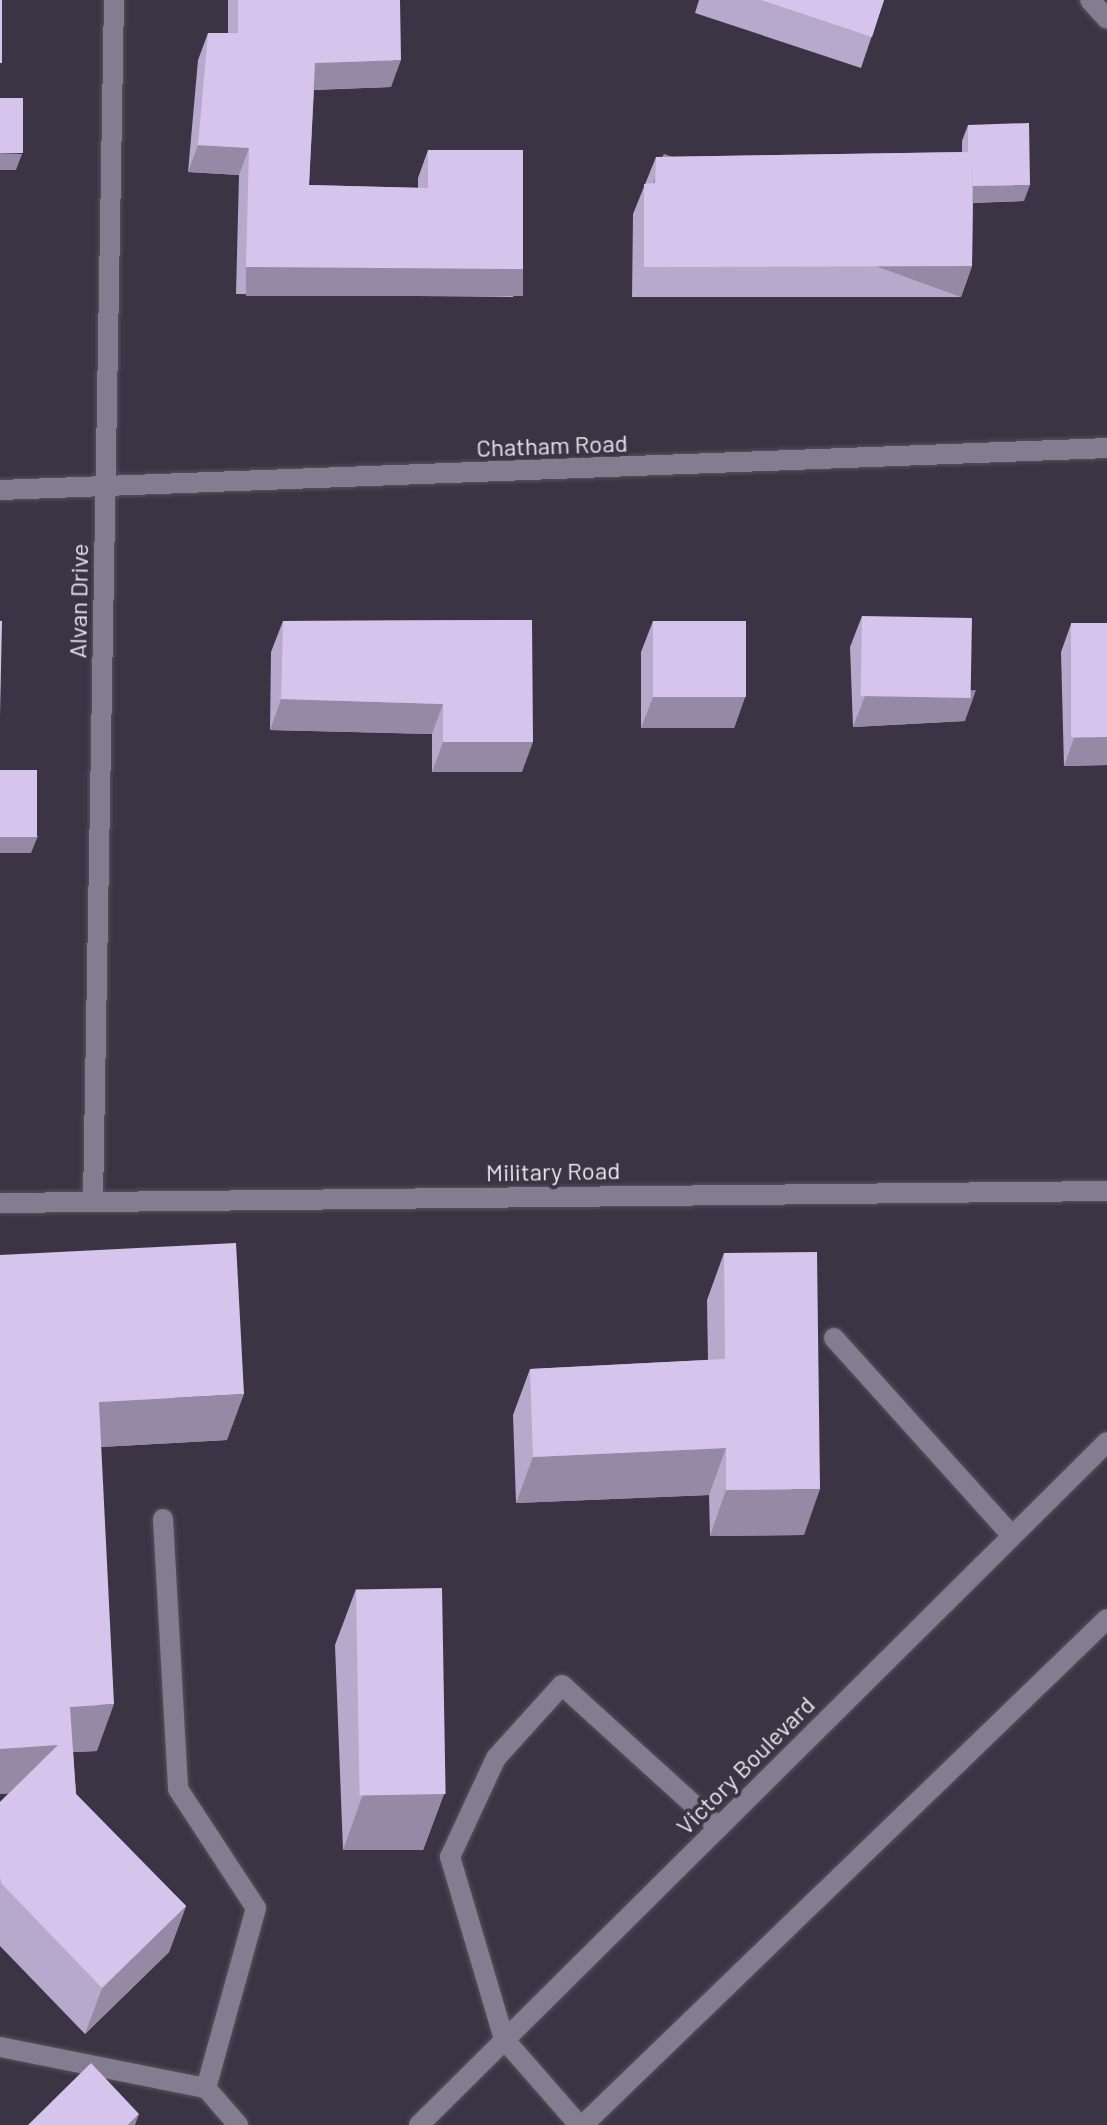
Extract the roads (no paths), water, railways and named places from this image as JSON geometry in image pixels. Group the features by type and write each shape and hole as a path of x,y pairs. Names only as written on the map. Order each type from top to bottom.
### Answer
{"street":[{"name":"Alvan Drive","path":"93,1202 114,0"},
{"path":"1090,0 1107,19"},
{"name":"Chatham Road","path":"0,490 106,489 1107,448"},
{"name":"Military Road","path":"0,1203 1107,1191"},
{"path":"834,1338 1012,1536"},
{"name":"Victory Boulevard","path":"419,2125 1107,1442"},
{"path":"163,1519 178,1789 256,1908 206,2088"},
{"path":"719,1828 562,1685 496,1758 450,1857 504,2039 581,2125 1107,1619"},
{"path":"0,2047 206,2088 238,2125"}]}
